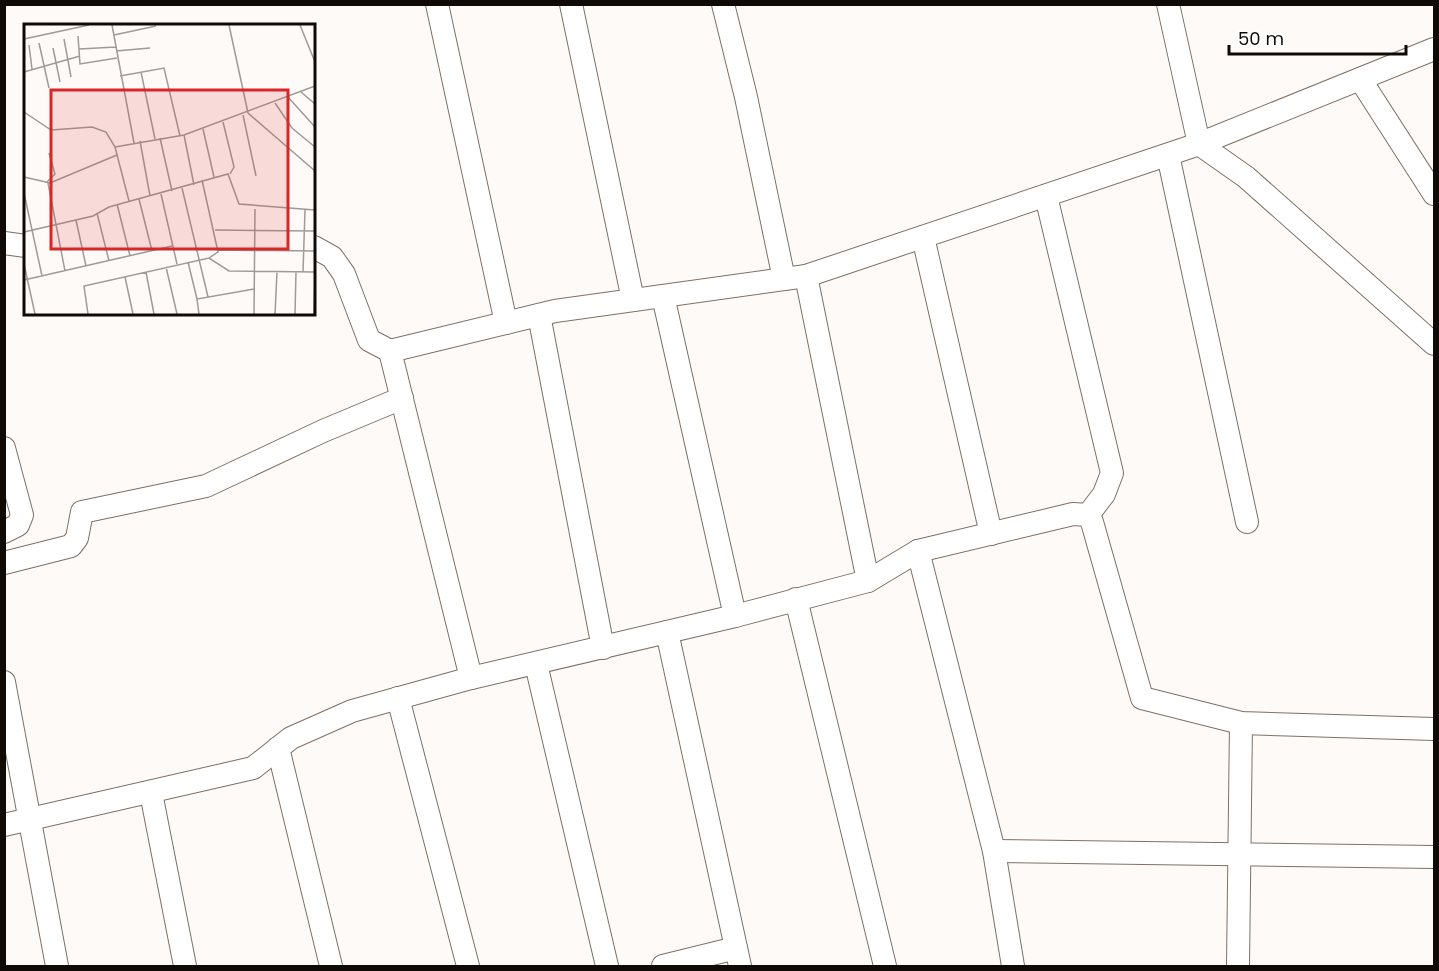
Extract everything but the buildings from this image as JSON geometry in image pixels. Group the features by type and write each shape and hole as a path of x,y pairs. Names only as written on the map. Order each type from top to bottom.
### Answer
{"street":[{"path":"437,4 506,323"},
{"path":"571,4 633,300"},
{"path":"723,4 795,278 868,581"},
{"path":"1168,4 1199,144 1246,177 1434,344"},
{"path":"315,248 332,257 344,274 369,340 390,351 539,315 795,278 1199,144 1434,49"},
{"path":"1360,79 1434,194"},
{"path":"1168,155 1247,522"},
{"path":"1046,196 1112,473 1104,494 1088,515"},
{"path":"923,237 991,534"},
{"path":"4,243 24,246"},
{"path":"663,296 735,616"},
{"path":"539,315 603,648"},
{"path":"390,351 471,678"},
{"path":"4,563 71,546 77,538 82,512 206,486 323,431 402,398"},
{"path":"4,448 22,515 18,525 4,532"},
{"path":"4,825 253,768 291,738 352,711 471,678 735,616 868,581 918,551 1073,514 1088,515"},
{"path":"1088,515 1092,522 1142,698 1240,723 1434,729"},
{"path":"918,551 994,851 1013,966"},
{"path":"796,599 885,966"},
{"path":"663,966 738,957 667,632"},
{"path":"536,664 607,966"},
{"path":"4,682 57,966"},
{"path":"398,698 468,966"},
{"path":"1238,966 1240,723"},
{"path":"278,748 331,966"},
{"path":"151,792 185,966"},
{"path":"994,851 1434,857"}]}
